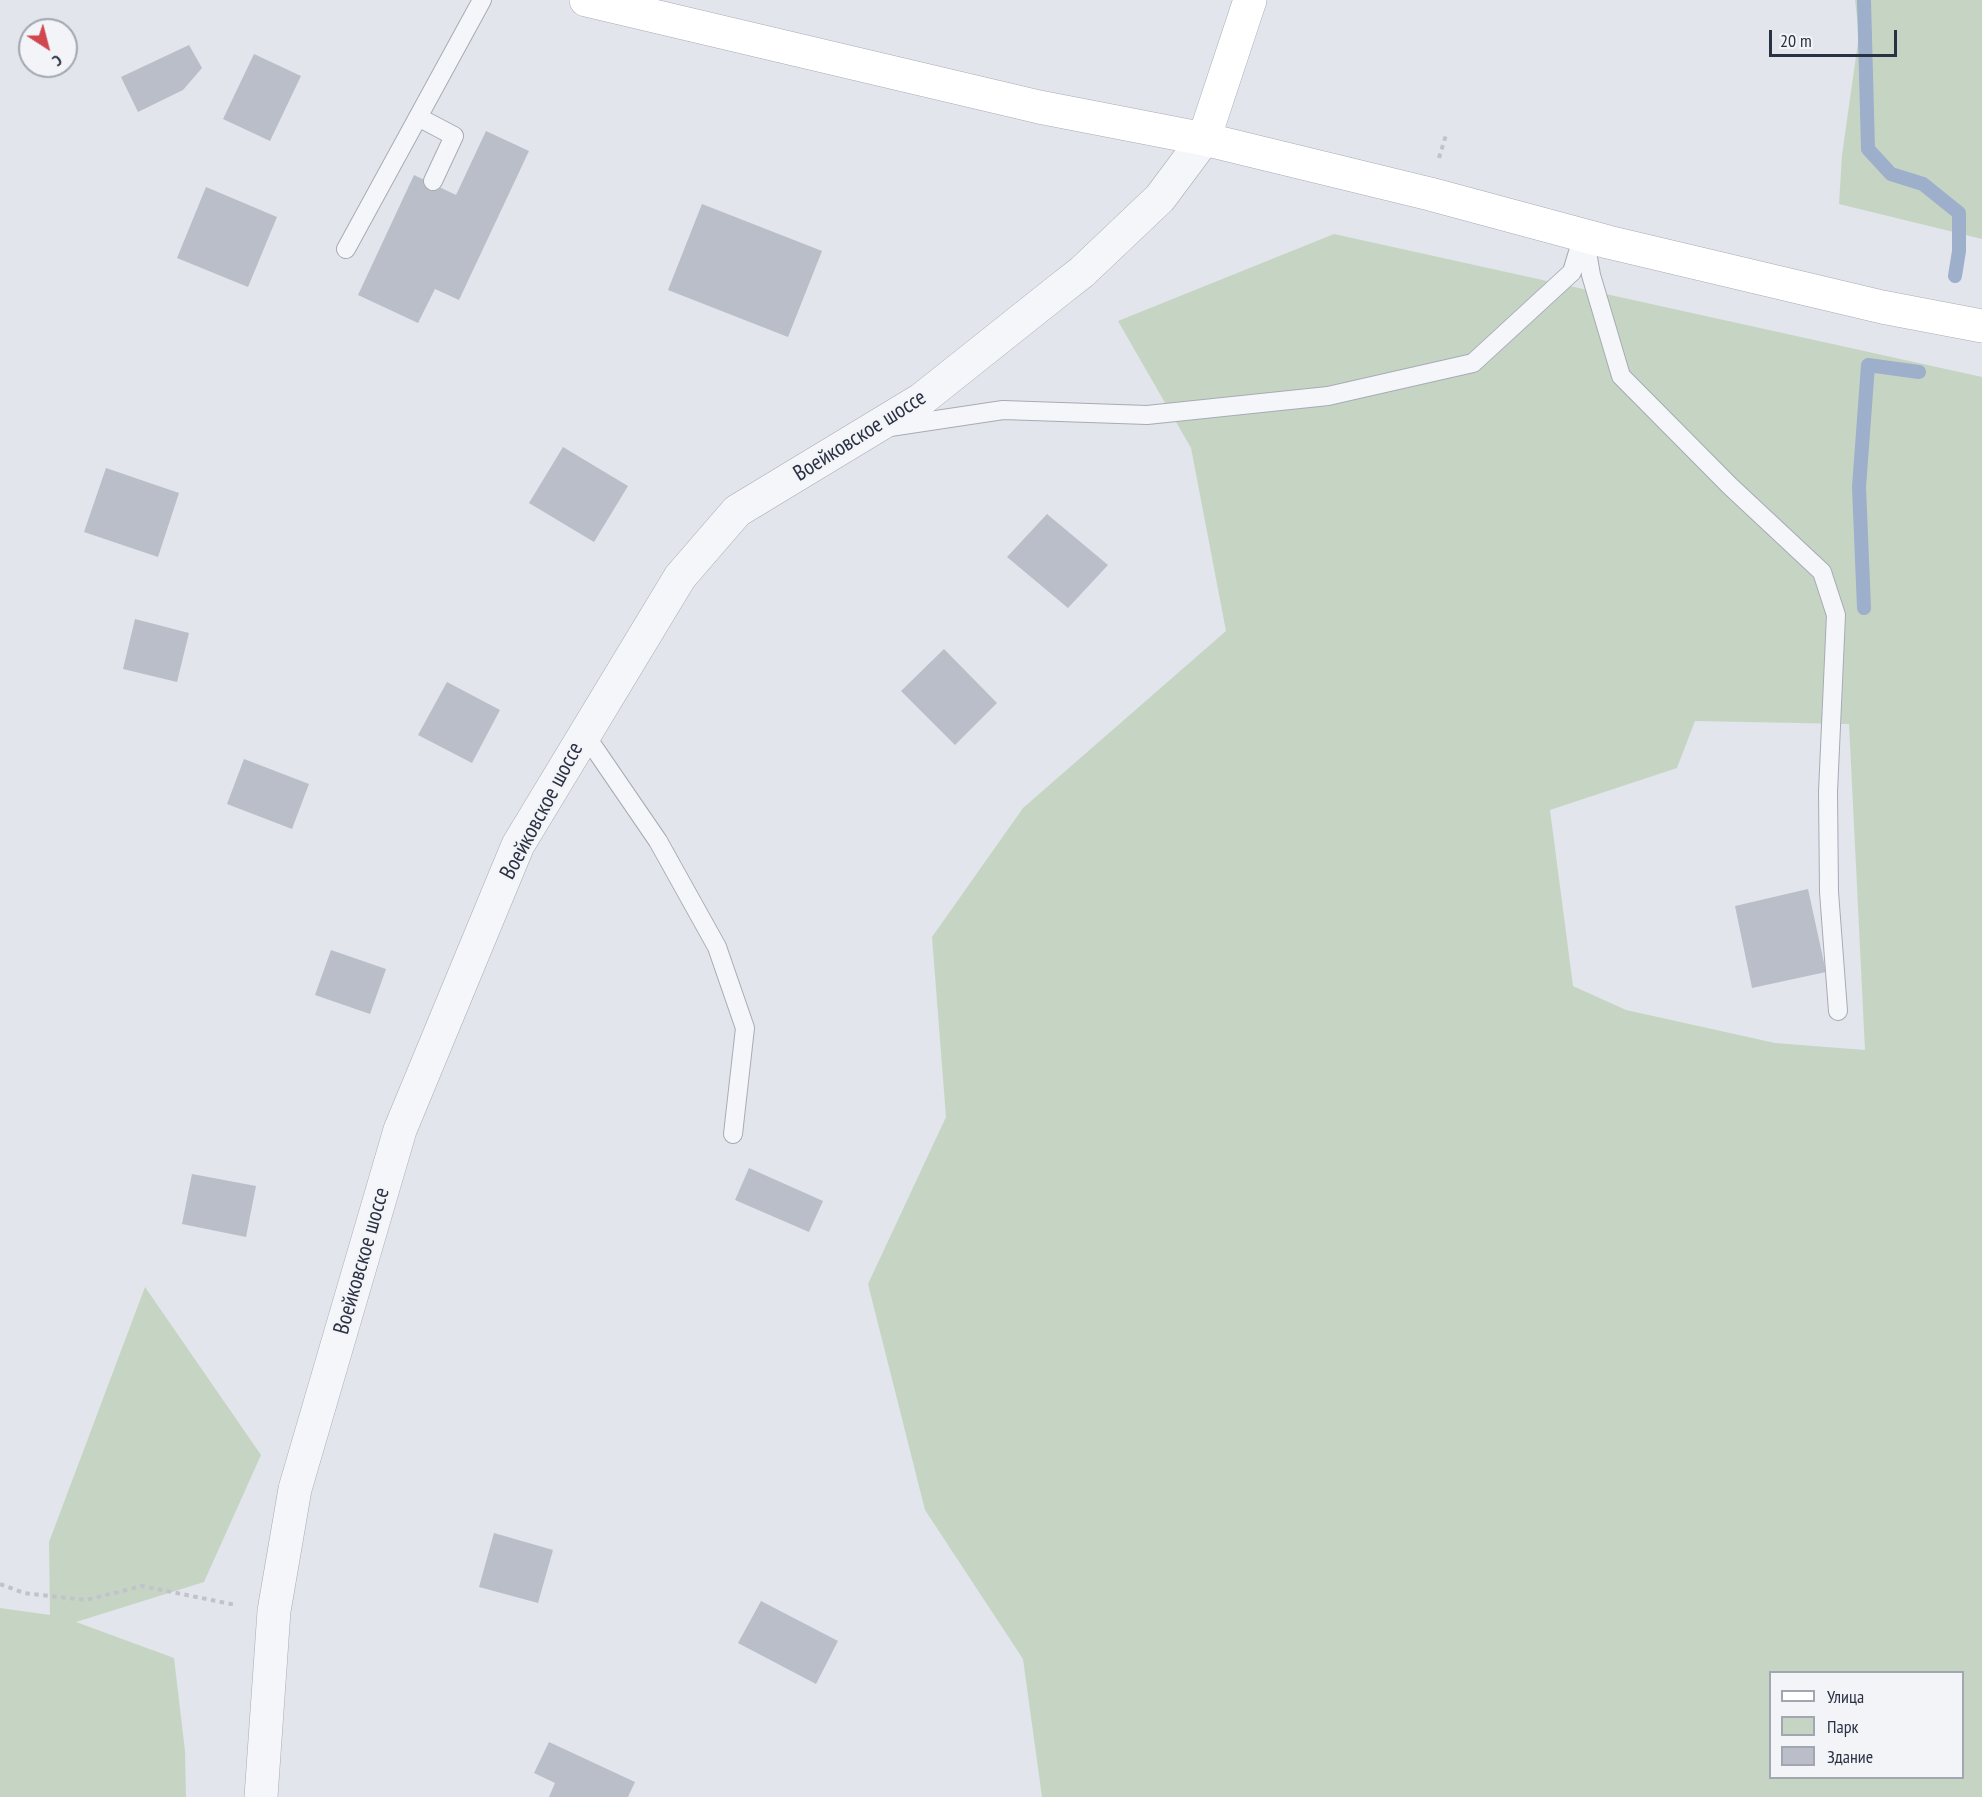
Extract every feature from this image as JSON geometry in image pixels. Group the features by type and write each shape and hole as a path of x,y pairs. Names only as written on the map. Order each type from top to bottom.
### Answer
{"main road":[{"path":"586,0 1039,107 1204,139 1882,307 1982,326"},
{"path":"1204,139 1250,0"}],"street":[{"name":"Воейковское шоссе","path":"261,1797 274,1611 296,1489 400,1130 518,844 680,577 737,511 922,399 1082,272 1160,198 1204,139"}],"lane":[{"path":"346,249 482,0"},
{"path":"418,117 454,136 433,181"},
{"path":"874,429 1003,410 1147,415 1328,396 1473,363 1572,272 1584,235"},
{"path":"1584,235 1591,275 1621,376 1730,486 1822,572 1836,615 1828,792 1829,892 1838,1011"},
{"path":"584,733 658,841 717,947 745,1028 733,1134"}],"path":[{"path":"0,1584 24,1593 86,1600 142,1586 274,1611"}],"green space":[{"path":"1855,0 1982,0 1982,239 1839,204 1842,155 1859,35"},
{"path":"1334,234 1982,377 1982,1797 1042,1797 1023,1659 925,1510 868,1284 946,1117 932,937 1023,808 1226,631 1191,448 1118,321","holes":["1695,721 1849,724 1865,1050 1775,1043 1626,1010 1573,986 1550,810 1677,768"]},
{"path":"145,1287 261,1455 204,1582 76,1622 174,1658 185,1751 186,1797 0,1797 0,1608 50,1615 49,1542"}],"building":[{"path":"189,45 202,68 183,90 138,112 121,77"},
{"path":"254,54 301,76 270,141 223,119"},
{"path":"486,131 529,151 459,300 435,289 418,323 358,295 414,175 456,195"},
{"path":"206,187 277,217 248,287 177,258"},
{"path":"702,204 822,251 788,337 668,290"},
{"path":"563,447 628,486 594,542 529,503"},
{"path":"106,468 179,493 158,557 84,532"},
{"path":"1047,514 1108,565 1068,608 1007,557"},
{"path":"135,619 189,633 177,682 123,669"},
{"path":"944,649 997,703 955,745 901,691"},
{"path":"447,682 500,710 472,763 418,735"},
{"path":"244,759 309,784 292,829 227,804"},
{"path":"1808,889 1826,972 1752,988 1735,906"},
{"path":"331,950 386,969 370,1014 315,995"},
{"path":"749,1168 823,1201 809,1232 735,1200"},
{"path":"192,1174 256,1186 246,1237 182,1224"},
{"path":"494,1533 553,1550 538,1603 479,1587"},
{"path":"761,1601 838,1641 816,1684 738,1643"},
{"path":"549,1742 635,1782 628,1797 549,1797 555,1783 534,1773"}],"waterway":[{"path":"1864,0 1868,149 1891,174 1923,184 1959,213 1959,251 1955,276"},
{"path":"1864,608 1859,487 1868,365 1919,372"}]}
